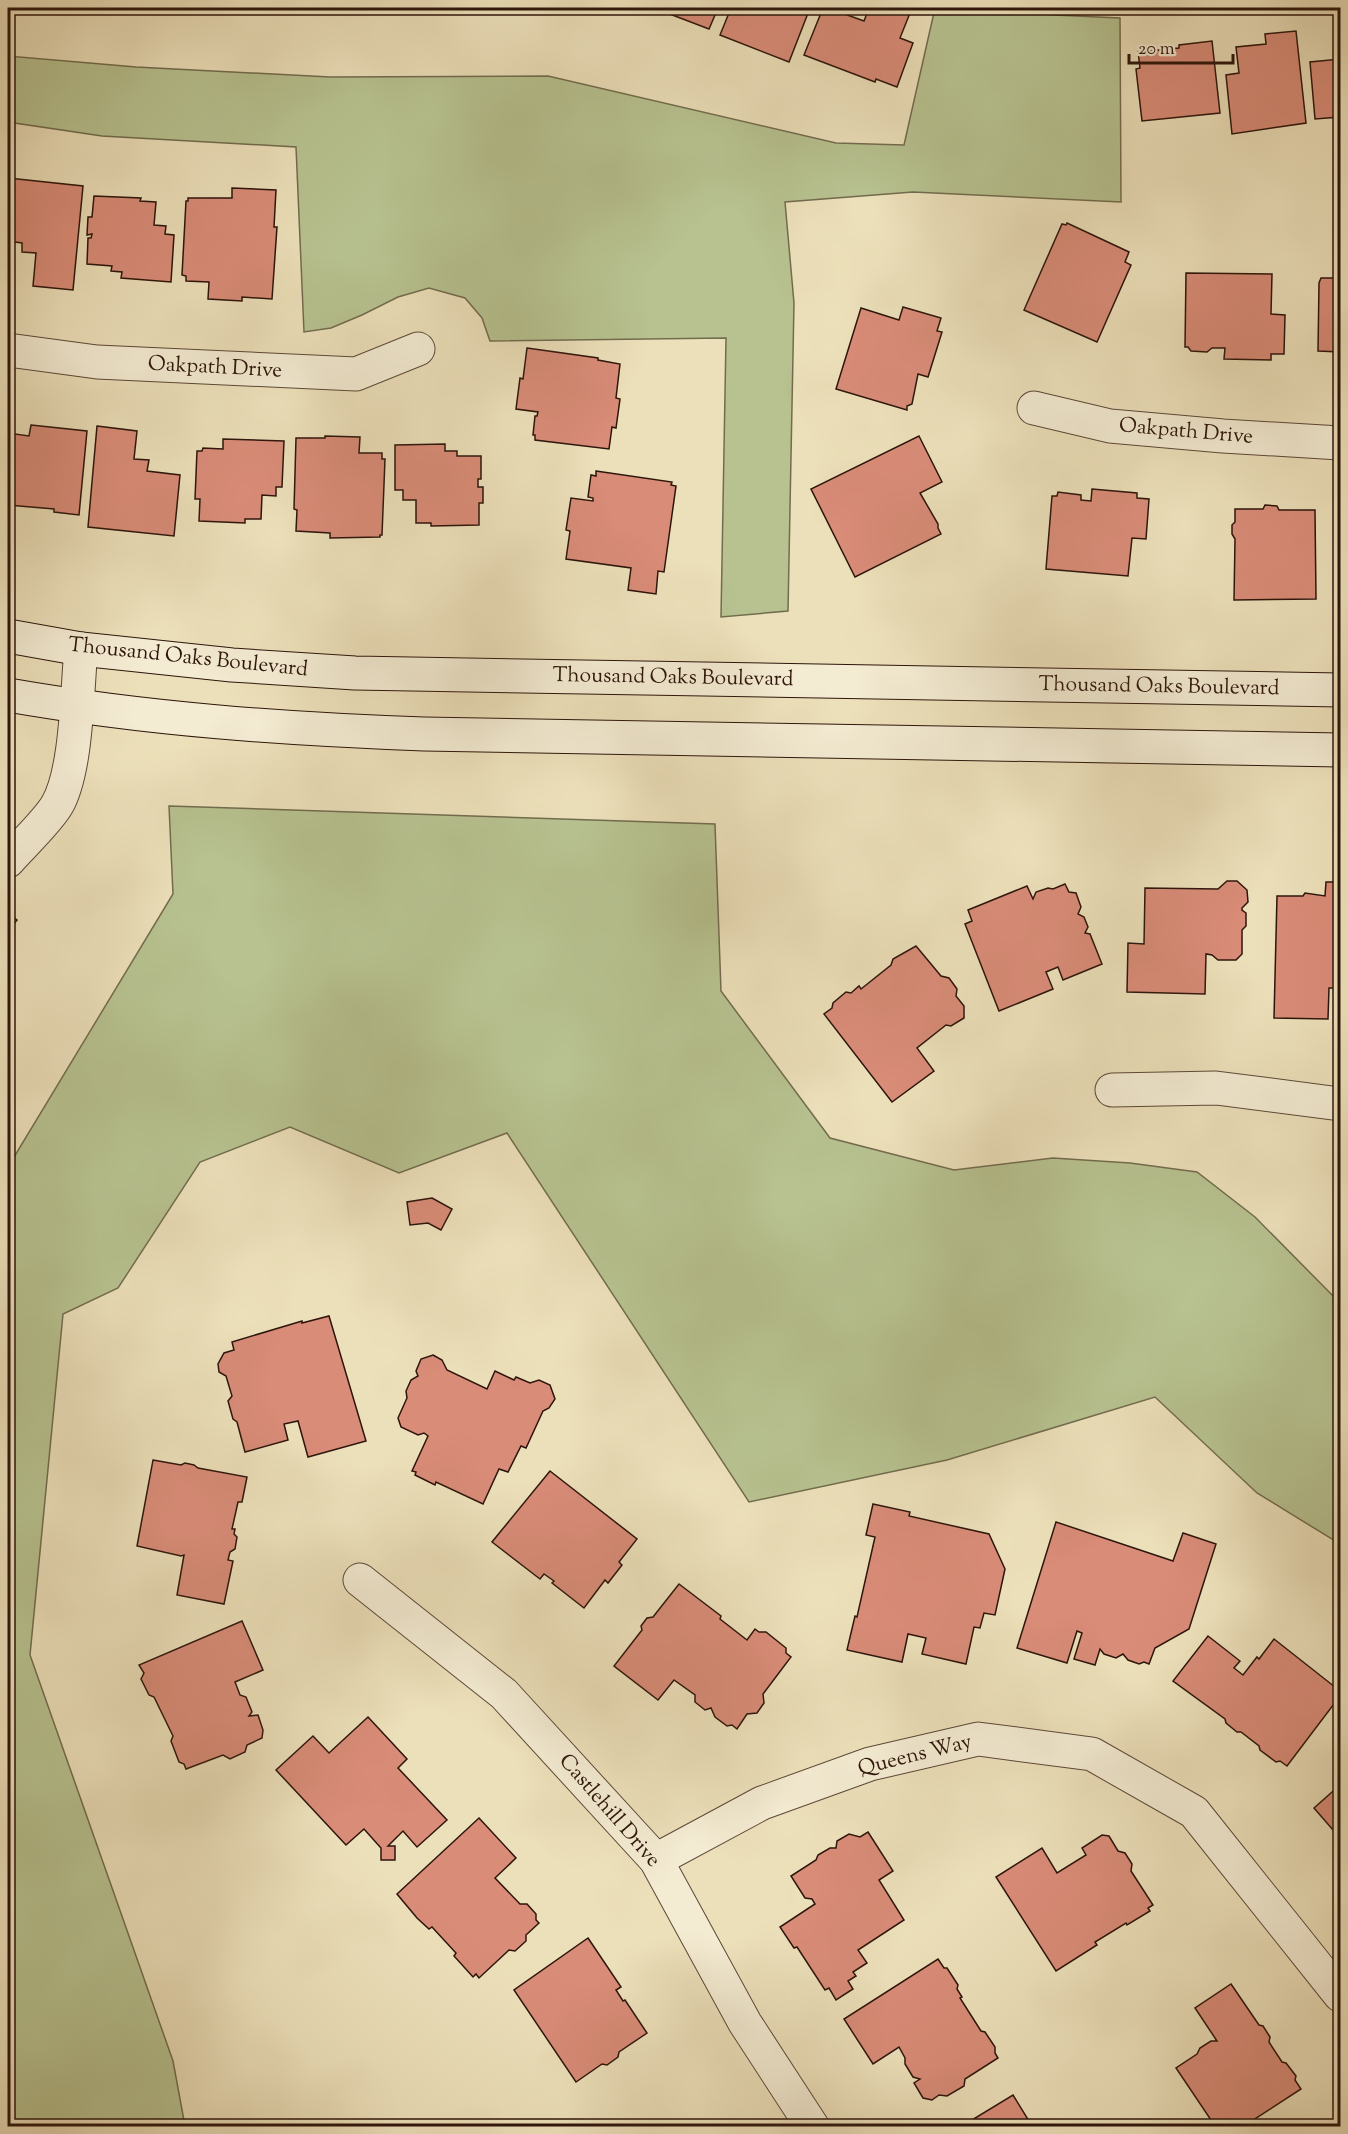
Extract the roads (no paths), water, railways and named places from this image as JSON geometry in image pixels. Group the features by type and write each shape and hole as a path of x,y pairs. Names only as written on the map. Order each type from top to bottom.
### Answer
{"street":[{"name":"Oakpath Drive","path":"8,350 97,362 356,374 418,349"},
{"name":"Oakpath Drive","path":"1034,408 1110,426 1223,436 1341,442"},
{"name":"Thousand Oaks Boulevard","path":"8,636 81,649 232,665 355,673 1341,690"},
{"path":"8,861 56,807 66,786 81,649"},
{"path":"8,695 76,707 182,720 308,730 1341,750"},
{"path":"1112,1090 1216,1088 1341,1104"},
{"name":"Castlehill Drive","path":"360,1580 504,1694 656,1860 745,2023 812,2127"},
{"name":"Queens Way","path":"656,1860 762,1803 870,1764 978,1739 1092,1754 1194,1812 1341,1995"}]}
